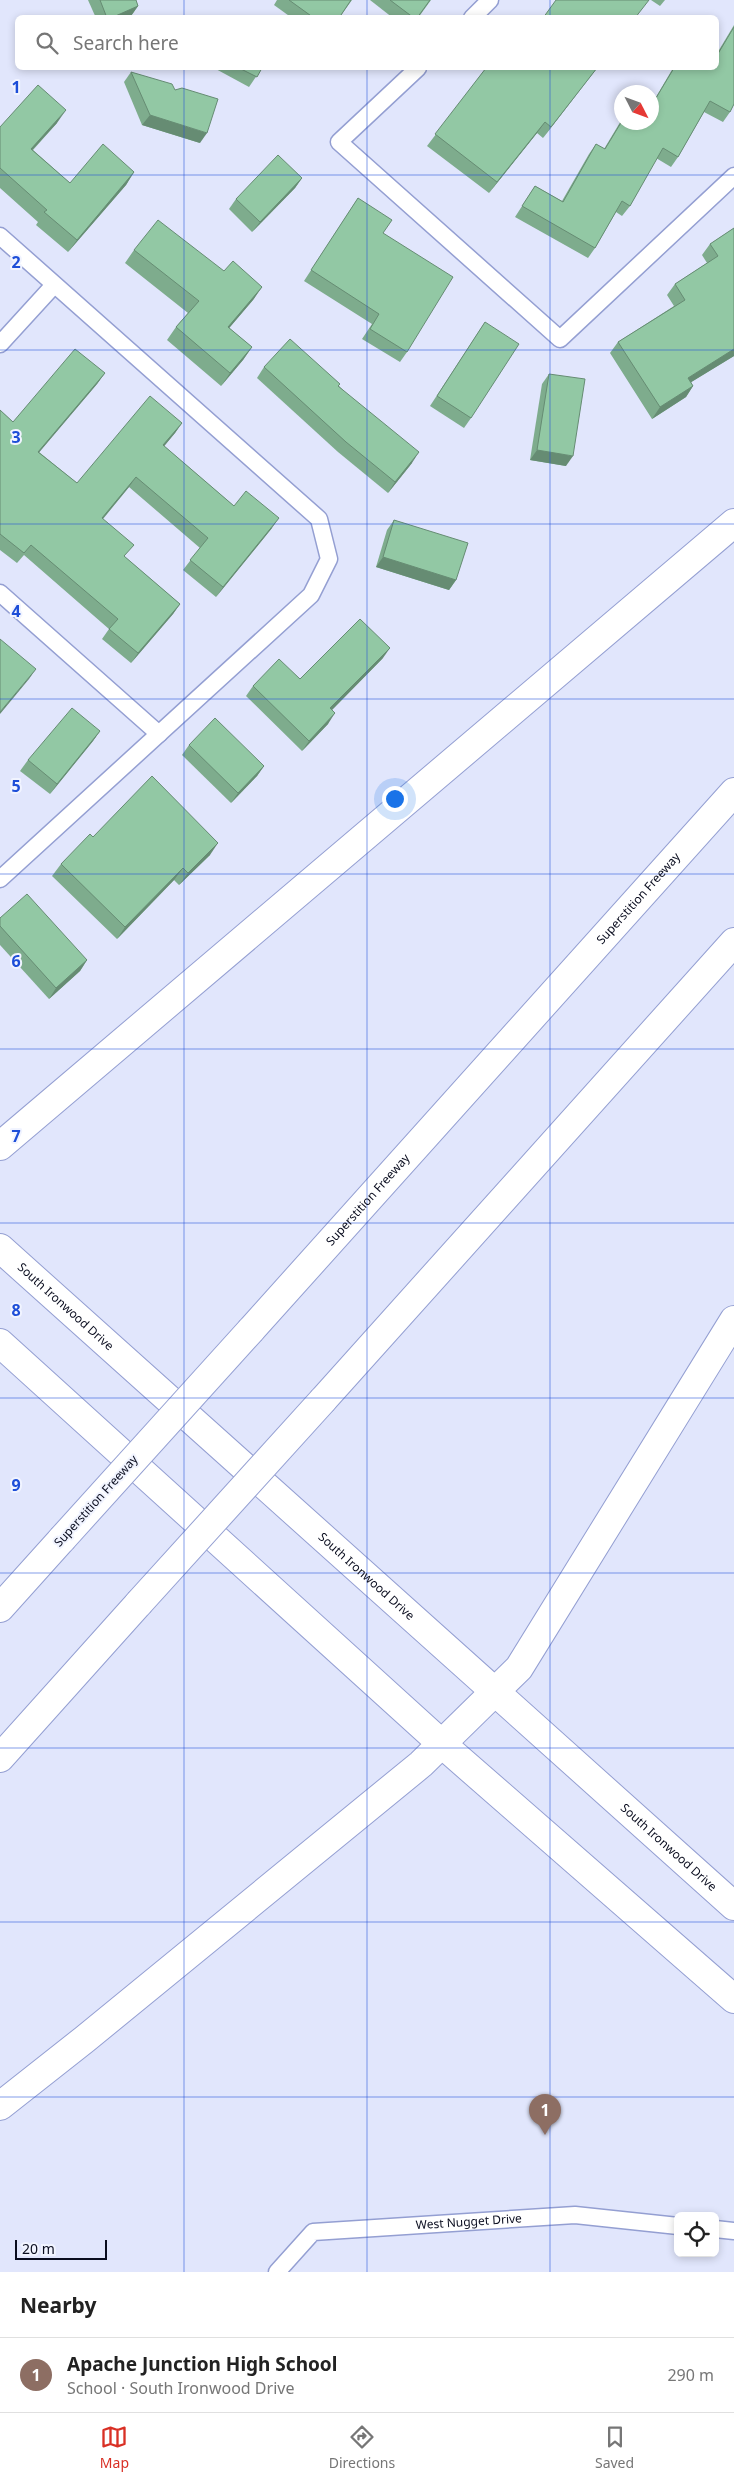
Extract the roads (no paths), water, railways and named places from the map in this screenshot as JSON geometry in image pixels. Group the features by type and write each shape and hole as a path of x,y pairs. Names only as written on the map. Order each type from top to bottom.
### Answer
{"main road":[{"path":"0,1146 734,523"},
{"name":"Superstition Freeway","path":"0,1608 734,792"},
{"path":"0,1758 734,942"},
{"name":"South Ironwood Drive","path":"0,1248 734,1906"},
{"path":"0,2106 101,2027 421,1764 519,1668 734,1320"},
{"path":"0,1343 442,1744 734,1999"}],"lane":[{"path":"475,15 490,0"},
{"path":"416,70 339,142 560,339 734,176"},
{"path":"0,236 319,519 329,559 311,595 0,879"},
{"path":"0,344 54,285"},
{"path":"0,593 159,734"},
{"name":"West Nugget Drive","path":"276,2272 313,2232 575,2215 674,2226"},
{"path":"719,2230 734,2231"}],"place":[{"name":"Apache Junction High School","path":"545,2135"}]}
